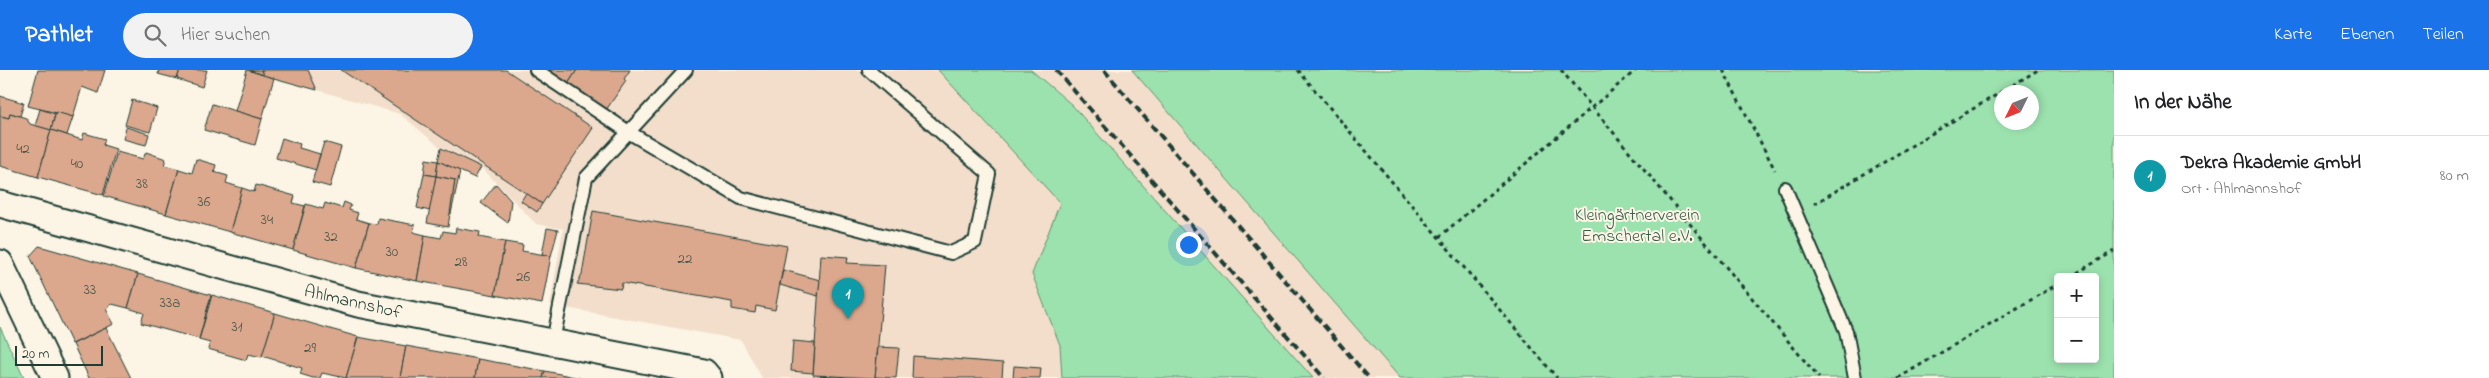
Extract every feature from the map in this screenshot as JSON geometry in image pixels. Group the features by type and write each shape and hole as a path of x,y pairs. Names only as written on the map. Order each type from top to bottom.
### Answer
{"street":[{"name":"Ahlmannshof","path":"0,204 358,304 704,372 709,378"},
{"path":"0,263 55,378"}],"lane":[{"path":"536,70 630,133 741,198 951,253 975,242 989,174 870,70"},
{"path":"553,342 586,178 630,133 686,70"},
{"path":"1785,188 1846,331 1855,378"}],"path":[{"path":"1298,70 1557,378"},
{"path":"1561,70 1819,378"},
{"path":"1439,237 1636,70"},
{"path":"1722,70 1785,188"},
{"path":"1796,215 2038,70"},
{"path":"2077,273 2114,251"},
{"path":"1898,378 2054,286"}],"shaded area":[{"path":"308,70 938,70 1061,203 1032,274 1060,345 1062,378 762,378 741,340 550,305 563,229 536,224 481,167 441,148 400,114 317,90"},
{"path":"1031,70 1132,70 1400,378 1313,378 1072,105"}],"green space":[{"path":"938,70 1031,70 1072,105 1313,378 1062,378 1060,345 1032,274 1060,203"},
{"name":"Kleingärtnerverein Emschertal e.V.","path":"1132,70 2114,70 2114,378 1400,378"},
{"path":"0,327 24,378 0,378"}],"building":[{"path":"38,70 105,70 98,93 82,87 73,117 28,106"},
{"path":"159,70 180,70 177,79 158,74"},
{"path":"180,70 207,70 202,87 177,79"},
{"path":"247,70 274,78 262,119 235,111"},
{"path":"249,70 261,70 263,75"},
{"path":"261,70 308,70 317,90 263,75"},
{"path":"341,70 506,70 593,128 542,204"},
{"path":"546,70 577,70 568,84"},
{"path":"577,70 630,70 624,79 626,81 606,110 568,84"},
{"path":"0,96 24,103 20,116 10,113 9,118 0,116"},
{"path":"132,100 157,108 150,132 125,125"},
{"path":"212,104 262,119 255,145 204,130"},
{"path":"40,109 55,114 51,130 35,126"},
{"path":"56,112 73,117 67,135 51,130"},
{"path":"10,113 26,118 30,124 51,130 38,177 0,166 0,116 9,118"},
{"path":"126,127 149,134 146,145 123,139"},
{"path":"51,130 82,140 84,133 105,139 103,145 116,149 103,195 38,177"},
{"path":"282,138 300,144 299,148 320,154 316,170 276,158"},
{"path":"324,142 341,147 330,187 312,182"},
{"path":"441,148 481,167 475,178 438,161"},
{"path":"117,152 143,159 146,152 166,159 164,165 179,169 166,214 104,196"},
{"path":"196,159 216,165 214,172 228,176 226,183 242,188 230,232 166,214 179,169 192,173"},
{"path":"426,159 438,161 436,176 424,174"},
{"path":"438,161 460,171 451,214 449,214 455,180 436,176"},
{"path":"424,174 436,176 430,211 417,208"},
{"path":"436,176 455,180 448,227 427,223"},
{"path":"496,184 511,201 508,223 481,203"},
{"path":"256,185 295,196 293,203 305,206 293,250 230,232 242,188 254,192"},
{"path":"526,193 542,204 537,212 521,201"},
{"path":"344,202 351,205 349,210 358,213 356,219 369,223 356,268 293,250 306,204 323,209 325,203 342,208"},
{"path":"593,211 787,246 775,310 756,306 755,313 732,309 732,302 622,283 621,289 577,284 582,274"},
{"path":"378,218 415,225 413,232 425,235 417,281 356,268 369,223 377,224"},
{"path":"456,228 480,232 479,237 505,242 495,295 417,281 425,235 441,238 443,231 455,233"},
{"path":"547,228 558,230 551,256 542,254"},
{"path":"505,242 523,245 522,251 551,256 542,304 495,295"},
{"path":"39,246 138,274 128,308 112,304 106,309 114,324 72,344 30,256"},
{"path":"821,255 848,257 847,263 885,265 875,378 813,375"},
{"path":"783,270 820,280 818,296 780,285"},
{"path":"138,274 211,295 199,339 141,323 144,313 128,308"},
{"path":"212,295 275,313 262,357 248,354 246,360 208,349 210,343 199,340"},
{"path":"275,313 358,337 346,378 322,373 320,378 313,378 300,374 302,368 262,356"},
{"path":"106,328 131,378 89,378 73,344"},
{"path":"358,337 406,346 400,378 346,378"},
{"path":"793,341 815,343 813,373 791,371"},
{"path":"406,346 478,359 475,378 400,378"},
{"path":"878,347 899,348 896,378 875,377"},
{"path":"913,356 1003,363 1002,378 912,378"},
{"path":"478,359 545,371 543,378 475,378"},
{"path":"1014,366 1041,368 1040,378 1013,378"},
{"path":"545,371 580,378 543,378"},
{"path":"820,376 844,378 820,378"}],"railway":[{"path":"1056,70 1324,378"},
{"path":"1104,70 1369,378"}],"place":[{"name":"Dekra Akademie GmbH","path":"848,319"}]}
